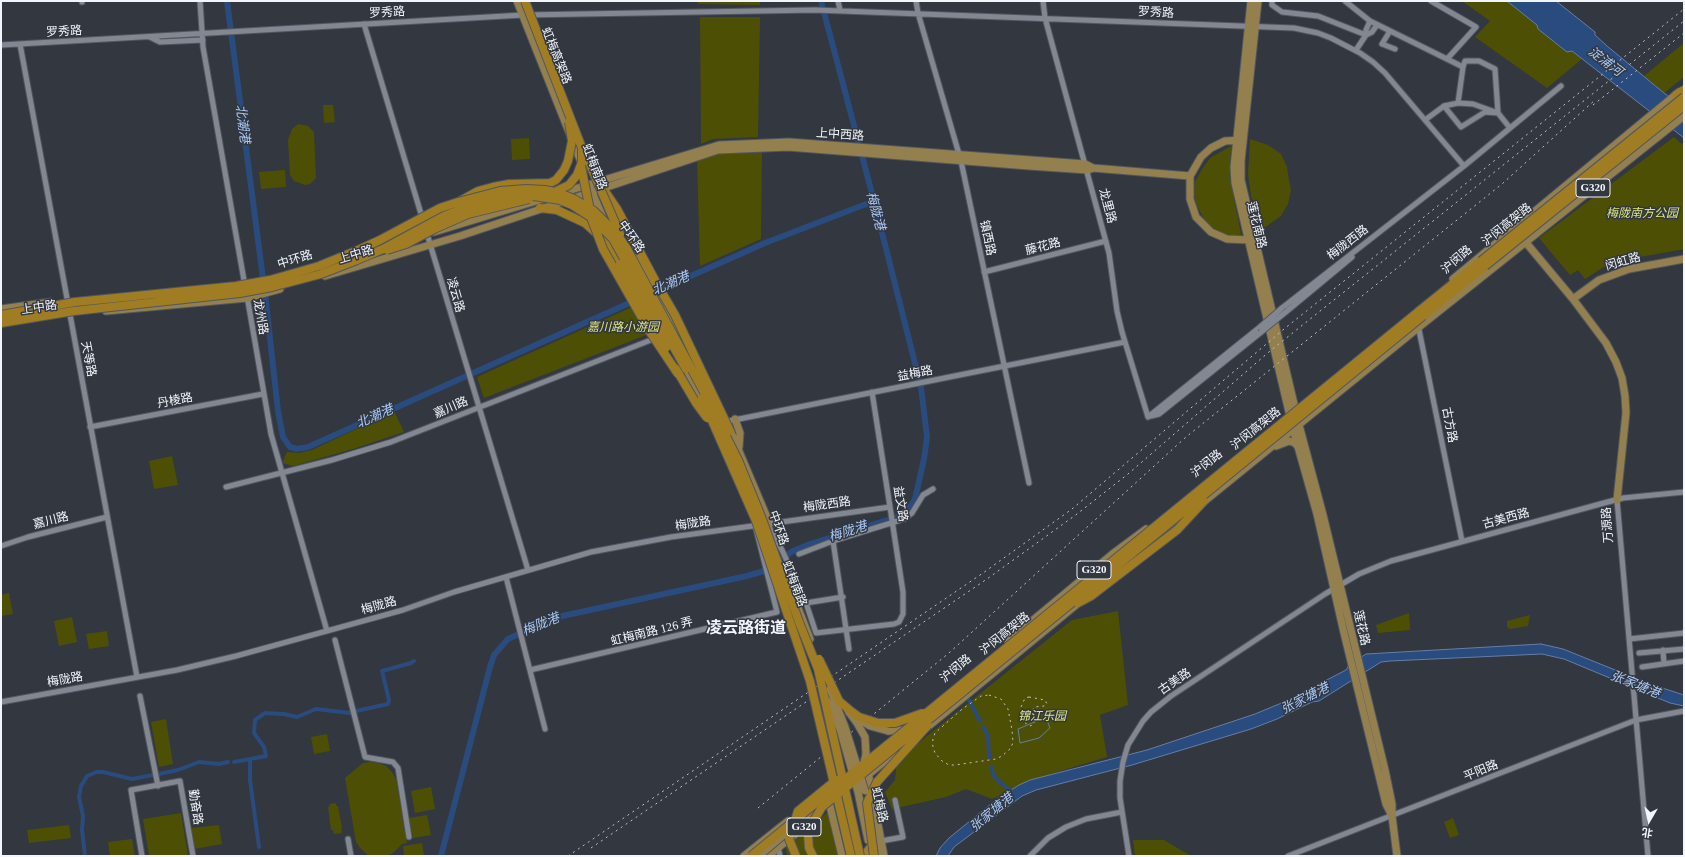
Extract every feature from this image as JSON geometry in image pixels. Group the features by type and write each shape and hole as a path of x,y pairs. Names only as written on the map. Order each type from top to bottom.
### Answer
{"highway":[{"name":"虹梅高架路","path":"521,1 570,120"},
{"name":"虹梅高架路","path":"524,1 570,120"},
{"name":"沪闵路","path":"1680,96 1684,89"},
{"name":"沪闵高架路","path":"759,856 826,806 946,702 1680,96"},
{"name":"沪闵高架路","path":"752,856 1063,611 1454,291 1684,106"},
{"path":"570,120 627,249"},
{"path":"458,202 478,191 493,187 514,184 543,184 556,180 564,170 571,151 570,120"},
{"path":"570,120 578,148 590,208 599,241 646,326 696,403 718,424"},
{"path":"368,255 406,244 434,229 468,214 550,194 564,188 572,181 580,169 583,156 580,140"},
{"path":"601,184 617,209 653,285 675,315 730,430 738,460"},
{"name":"中环路","path":"1,315 75,302 236,286 270,280 319,266 356,251 440,208 500,191 515,189 545,190 559,193 574,199 594,211 617,234 627,249 706,394 738,460 762,519 799,622 818,669 860,856"},
{"name":"中环路","path":"1,324 74,311 246,292 321,274 368,255 444,216 486,201 509,197 534,196 554,199 572,205 592,218 613,239 718,424 756,521 810,681 851,856"},
{"path":"540,208 561,212 585,224 604,240 620,264 678,374"},
{"path":"607,226 615,255"},
{"path":"1063,611 1091,596 1178,530 1204,501"},
{"path":"799,622 817,654 831,687 839,701 852,712 871,722 884,724 901,722 925,713 946,702"},
{"path":"864,856 872,853 867,803 877,782 946,702"},
{"path":"796,856 788,839 798,811 925,713"},
{"path":"813,856 809,848 808,832 813,822 826,806"}],"main road":[{"name":"虹梅南路","path":"517,1 590,188 607,226 650,309 663,339 672,345 718,424 739,447 766,515 761,525"},
{"name":"虹梅南路","path":"528,1 601,184 609,211 636,260 653,285 658,301 704,390 718,424 762,517 761,525 814,670 852,760"},
{"name":"莲花南路","path":"1251,1 1252,26"},
{"name":"莲花南路","path":"1258,1 1252,26 1235,183 1293,410"},
{"name":"沪闵路","path":"744,856 866,759 1115,552 1159,519 1411,315 1646,119 1680,96"},
{"name":"沪闵路","path":"759,856 980,684 1419,327 1427,325 1519,254 1526,242 1684,116"},
{"name":"莲花南路","path":"1240,140 1241,180 1296,427 1302,447"},
{"path":"1240,140 1225,141 1211,148 1201,156 1190,176 1190,194 1196,217 1211,232 1227,239 1249,240"},
{"name":"上中西路","path":"590,188 718,150 788,147 869,151 1190,176"},
{"name":"上中路","path":"1,324 70,315 247,298 430,245 540,208 590,188"},
{"name":"上中路","path":"1,309 67,300 244,281 271,276 590,188"},
{"name":"万源路","path":"1512,230 1526,242 1573,299 1606,343 1616,362 1622,378 1626,413 1617,500"},
{"name":"闵虹路","path":"1573,299 1599,280 1629,269 1684,259"},
{"name":"虹梅南路","path":"674,330 690,354 713,399 718,424 743,494 761,525 780,553 852,760"},
{"path":"653,340 663,339"},
{"path":"690,354 691,364"},
{"path":"704,390 713,399"},
{"path":"735,419 740,433 739,447"},
{"path":"1272,447 1289,441 1302,447"},
{"name":"莲花路","path":"1302,447 1317,514 1354,660 1386,804 1392,816 1397,856"},
{"path":"743,494 750,476"},
{"path":"818,659 827,669 849,713 865,737 865,773"},
{"path":"752,856 825,798 832,788 837,770 838,753 814,670"},
{"name":"沪闵路","path":"768,856 968,684 980,684"},
{"path":"849,713 870,726 888,731 901,730"},
{"name":"虹梅路","path":"866,759 865,773 884,856"},
{"name":"虹梅路","path":"852,760 872,853"},
{"name":"虹梅路","path":"852,760 865,791 879,856"},
{"path":"826,790 826,806 842,856"}],"street":[{"name":"龙州路","path":"200,1 202,37 270,434 327,631"},
{"path":"838,1 840,10"},
{"name":"镇西路","path":"916,1 918,14 960,158 1029,483"},
{"name":"龙里路","path":"1043,1 1045,18 1089,167 1112,268 1117,311 1148,417"},
{"path":"1272,1 1272,4 1282,12 1318,16 1366,35"},
{"path":"1345,1 1370,21 1463,67"},
{"path":"1431,1 1476,27 1447,59"},
{"name":"罗秀路","path":"1,45 149,37 202,37 237,32 523,15 815,10 1283,27 1306,30 1331,38 1356,50 1373,62 1385,73 1464,166"},
{"path":"1366,35 1366,30 1370,21"},
{"name":"凌云路","path":"364,24 528,570"},
{"path":"1356,50 1366,35 1372,32 1378,25"},
{"path":"1390,30 1382,44 1395,49"},
{"name":"天等路","path":"20,44 137,677"},
{"path":"1458,103 1465,60 1479,61 1494,69 1498,113"},
{"name":"梅陇西路","path":"1148,417 1260,326 1284,309 1464,166 1561,86"},
{"path":"1425,120 1444,106 1458,103 1474,104 1498,113 1510,128"},
{"path":"1444,106 1461,127 1484,112 1498,113"},
{"name":"藤花路","path":"984,272 1106,241"},
{"path":"1148,417 1159,414 1260,333 1284,309"},
{"name":"古方路","path":"1411,315 1419,327 1462,541"},
{"path":"663,339 674,330"},
{"name":"嘉川路","path":"226,487 371,448 432,427 653,340"},
{"name":"益梅路","path":"718,424 735,419 1125,342"},
{"name":"益文路","path":"847,629 894,624 902,619 903,614 903,592 872,392"},
{"name":"丹棱路","path":"90,427 263,394"},
{"path":"799,554 833,541 904,519 912,514 923,495 933,489"},
{"name":"古美西路","path":"1336,587 1359,574 1382,564 1462,541 1617,500 1684,492"},
{"name":"万源路","path":"1617,500 1648,856"},
{"name":"梅陇西路","path":"761,525 890,507"},
{"name":"嘉川路","path":"1,546 28,537 107,517"},
{"name":"梅陇路","path":"1,702 206,663 403,610 528,570 591,552 712,531 761,525"},
{"name":"虹梅南路 126 弄","path":"530,670 777,612 757,535 761,525"},
{"path":"833,541 849,649"},
{"path":"780,553 806,603 816,633 847,629"},
{"path":"506,577 545,729"},
{"name":"古美路","path":"1128,856 1119,789 1126,752 1137,729 1151,712 1160,704 1336,587"},
{"path":"806,603 842,597"},
{"path":"1629,639 1684,633"},
{"path":"335,640 365,757 393,762 398,768 410,837"},
{"path":"1639,653 1684,648"},
{"path":"1663,650 1664,664"},
{"path":"1642,667 1684,661"},
{"path":"140,696 158,786"},
{"name":"平阳路","path":"1289,856 1636,720 1684,711"},
{"name":"勤奋路","path":"142,856 131,790 180,781 193,856"},
{"path":"881,841 903,837 895,800"},
{"path":"1030,856 1048,838 1066,826 1086,819 1122,812"},
{"path":"348,840 351,856"},
{"path":"778,847 780,856"}],"green space":[{"path":"698,1 760,1 760,5 698,4"},
{"path":"1462,1 1507,1 1538,25 1539,29 1567,52 1572,51 1582,59 1547,88 1475,37 1490,21"},
{"path":"700,17 760,17 758,137 713,139 701,144"},
{"path":"1684,43 1684,77 1664,93 1644,76"},
{"path":"323,105 333,105 335,122 324,123"},
{"path":"298,124 308,126 314,132 316,178 310,184 305,185 294,181 290,175 288,140 292,129"},
{"name":"梅陇南方公园","path":"1674,137 1684,146 1684,249 1618,261 1602,268 1585,279 1578,270 1570,275 1539,238"},
{"path":"529,138 530,159 512,160 511,139"},
{"path":"1250,139 1268,145 1281,154 1287,167 1291,190 1288,204 1281,216 1261,230 1251,196 1248,174"},
{"path":"1231,146 1230,178 1241,234 1237,239 1216,230 1205,221 1196,204 1194,193 1195,182 1210,158"},
{"path":"729,151 762,151 761,239 700,266 697,159"},
{"path":"285,170 286,187 261,189 259,172"},
{"name":"嘉川路小游园","path":"632,307 649,334 484,398 477,377"},
{"path":"394,411 404,432 353,449 293,466 282,463 287,452 299,453 312,450"},
{"path":"172,456 178,485 154,489 149,461"},
{"path":"9,593 13,614 1,616 1,595"},
{"name":"锦江乐园","path":"1118,611 1128,705 1100,715 1107,757 1057,772 992,799 966,789 946,797 892,809 885,792 895,780 897,760 1072,620"},
{"path":"1409,613 1410,630 1378,633 1376,625"},
{"path":"1530,615 1528,626 1510,629 1507,627 1507,621"},
{"path":"72,617 77,642 59,646 54,621"},
{"path":"107,631 109,646 89,649 86,634"},
{"path":"166,719 173,764 159,767 151,722"},
{"path":"327,734 330,751 314,754 311,737"},
{"path":"371,762 386,766 396,779 407,843 402,844 393,853 387,856 368,855 356,842 345,778 363,763"},
{"path":"431,787 435,809 415,813 411,791"},
{"path":"336,803 336,806 338,806 342,833 334,834 333,830 331,830 328,807 330,806 329,804"},
{"path":"835,806 846,856 787,856 786,847"},
{"path":"181,813 188,856 149,856 143,819"},
{"path":"427,815 431,835 413,838 409,818"},
{"path":"1453,818 1459,835 1450,838 1444,822"},
{"path":"69,825 71,838 29,843 27,830"},
{"path":"219,825 222,844 194,849 191,828"},
{"path":"132,839 135,856 110,856 108,842"},
{"path":"1133,840 1164,840 1191,856 1135,856"},
{"path":"422,843 424,856 404,856 403,846"}],"water":[{"name":"淀浦河","path":"1507,1 1556,1 1595,32 1595,35 1607,46 1664,93 1684,107 1684,138 1572,51 1567,52 1538,29 1537,25"},
{"name":"张家塘港","path":"1541,644 1563,649 1650,684 1684,695 1684,706 1670,703 1564,659 1542,654 1381,662 1319,701 1312,702 1277,719 1251,729 1132,765 1036,790 1022,796 954,847 948,856 936,856 940,848 949,838 997,799 1019,785 1030,780 1147,750 1255,714 1284,702 1346,670 1349,665 1366,654"}],"waterway":[{"name":"北潮港","path":"227,1 266,302 278,411 283,437 290,447 297,449 308,447 636,300"},
{"name":"梅陇港","path":"441,856 490,667 494,655 508,639 553,618 764,571 793,551 810,544 900,516 908,510 915,499 924,459 927,437 921,387 821,1"},
{"name":"北潮港","path":"657,291 765,243 874,201"},
{"path":"356,711 388,704 389,700 382,671 414,661"},
{"path":"969,700 980,721"},
{"path":"234,762 266,756 264,747 254,733 255,720 265,713 284,714 297,717 316,709 350,713"},
{"path":"1044,718 1046,718 1050,728 1039,738 1020,743 1018,729 1044,718"},
{"path":"983,727 988,736 989,758"},
{"path":"250,759 250,780 259,847"},
{"path":"159,774 178,770 199,762 219,764 228,762"},
{"name":"张家塘港","path":"991,767 994,777 1013,793"},
{"path":"85,856 82,830 83,816 79,797 81,786 87,776 97,772 132,779 153,775"}],"railway":[{"path":"568,856 983,573 1072,509 1284,329 1684,9"},
{"path":"591,848 987,579 1077,514 1128,474 1270,351 1684,21"},
{"path":"1593,105 1684,33"},
{"path":"758,808 949,653 1186,437 1502,184 1595,100"},
{"path":"989,695 1001,699 1008,709 1013,742 1011,748 996,759 955,765 949,765 942,761 935,753 932,743 935,733 961,710 981,696 989,695"},
{"path":"1029,697 1045,700 1047,704 1044,706 1034,707 1034,723 1031,726 1026,724 1021,707 1025,698 1029,697"}],"district":[{"name":"凌云路街道","path":"746,629"}]}
